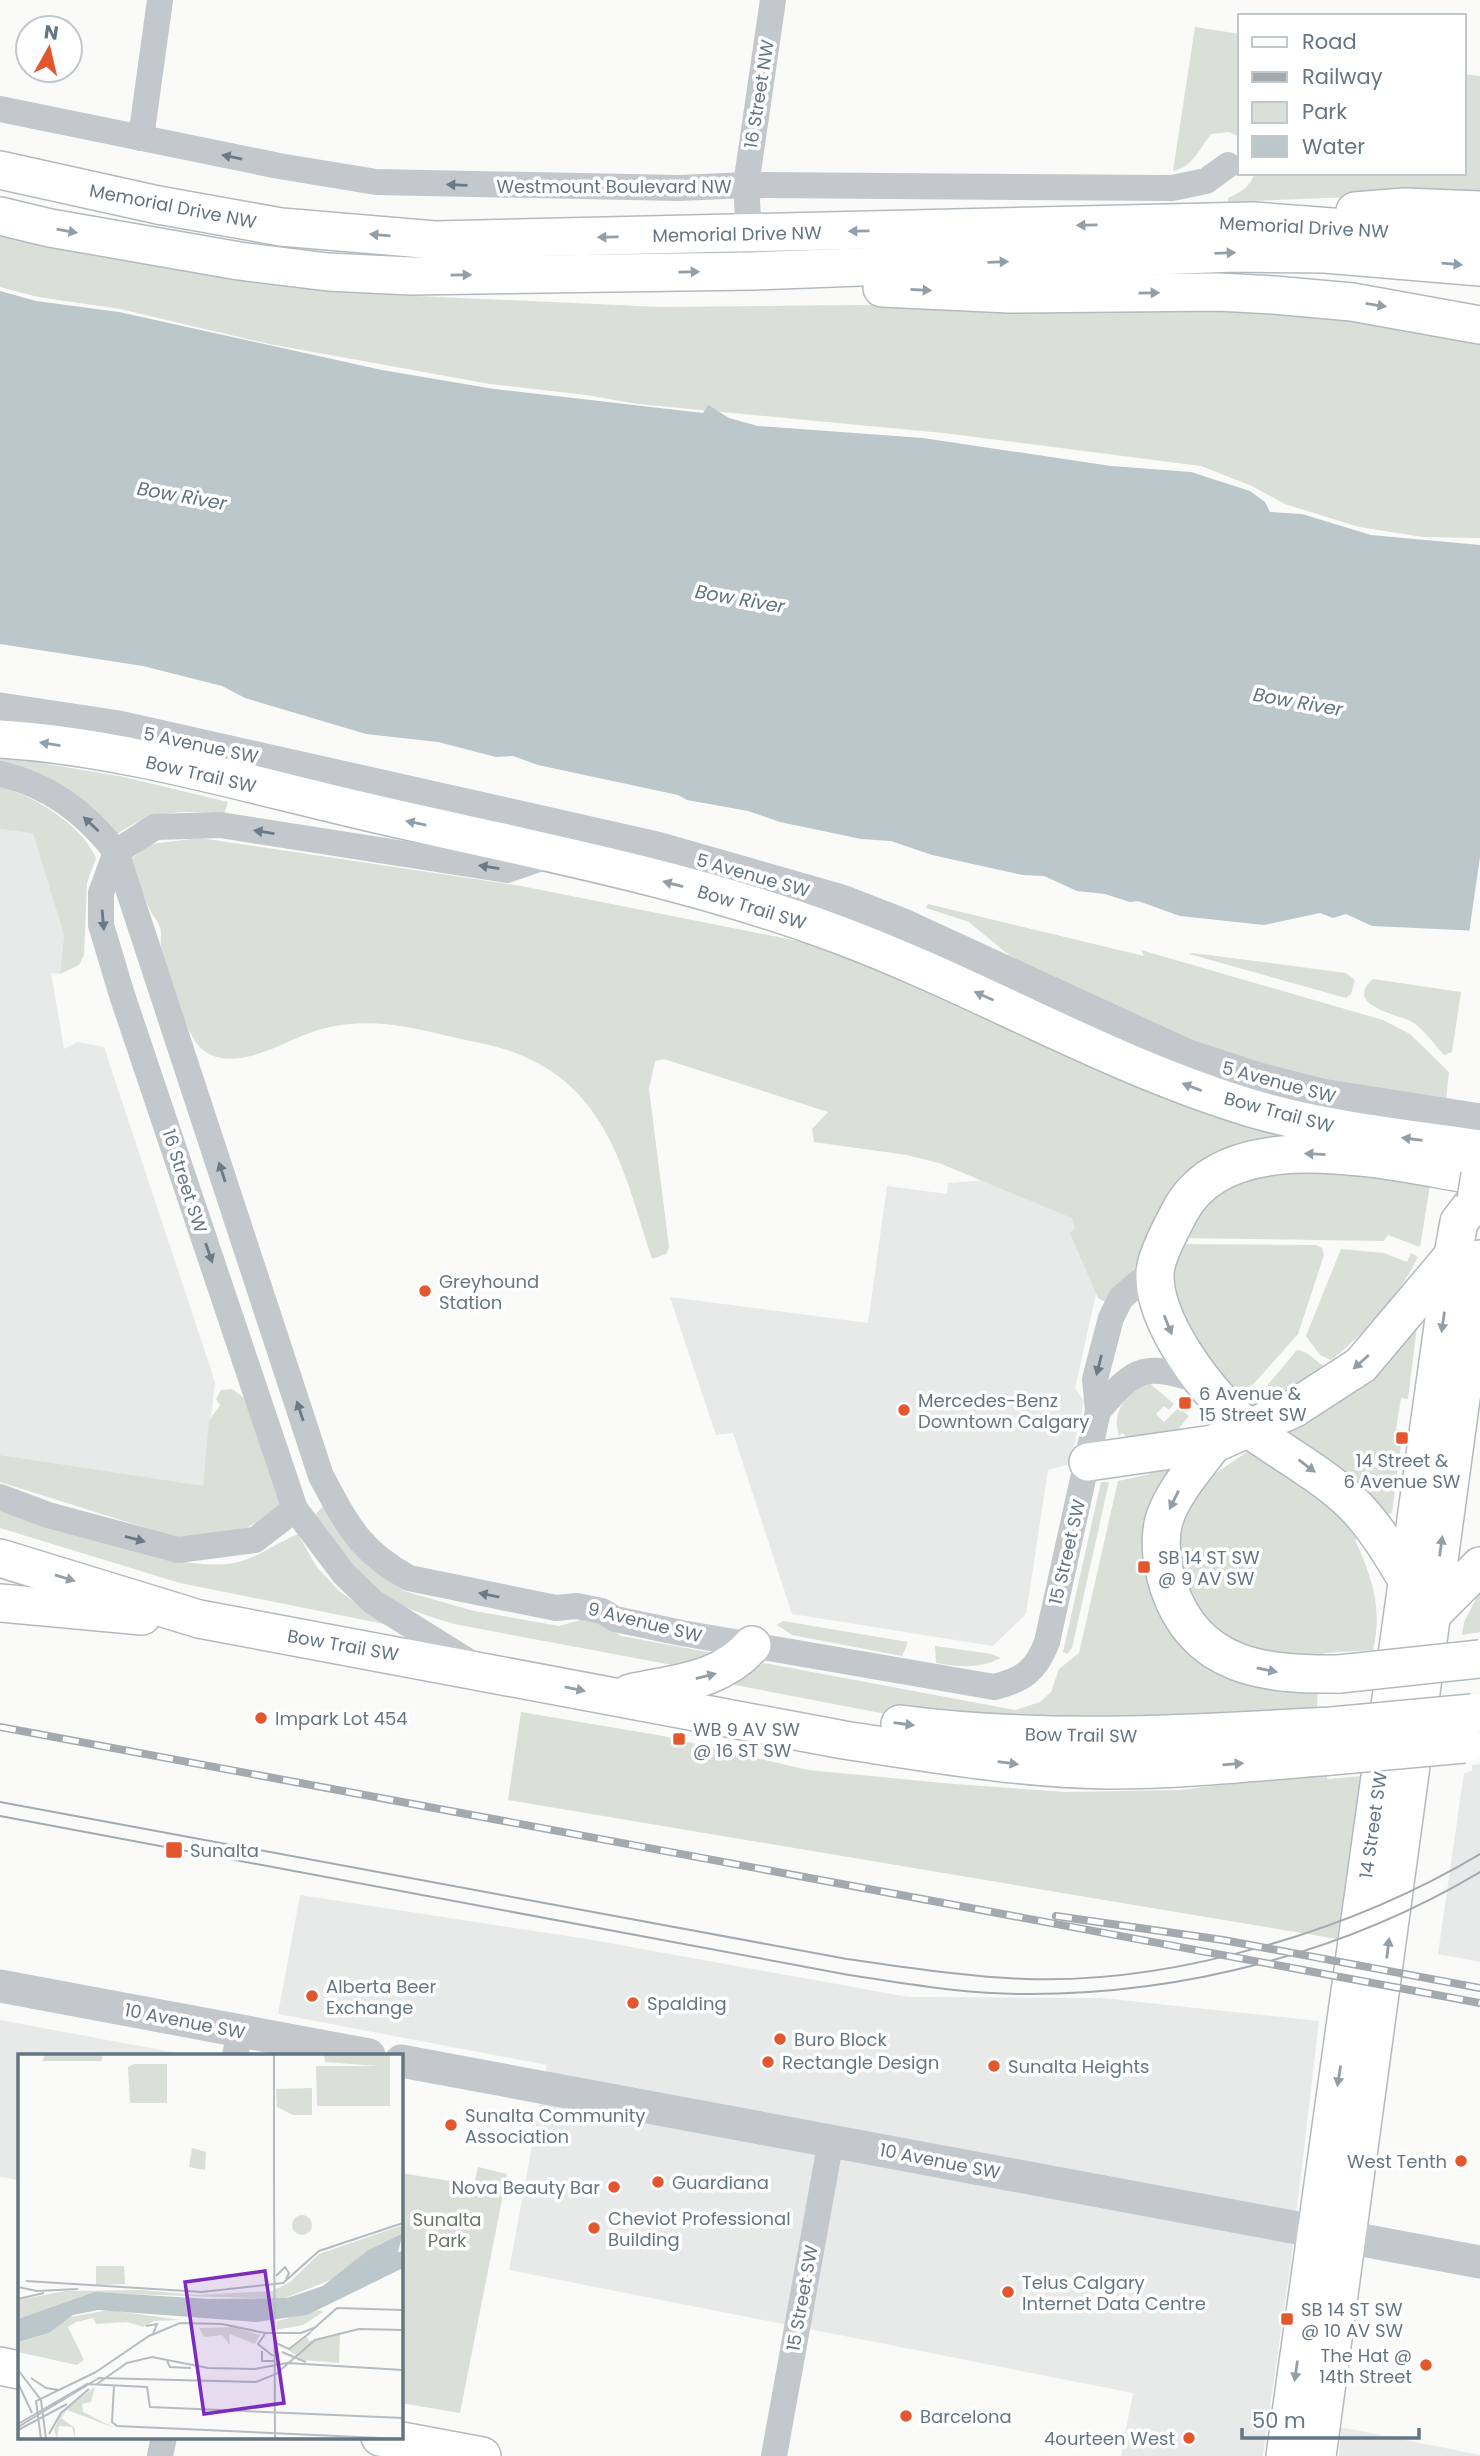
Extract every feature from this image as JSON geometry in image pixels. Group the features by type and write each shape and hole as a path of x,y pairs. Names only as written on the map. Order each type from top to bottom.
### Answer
{"main road":[{"name":"Memorial Drive NW","path":"0,170 158,205 281,227 435,240 1253,221 1480,238"},
{"path":"1253,221 1404,207 1480,210"},
{"name":"Memorial Drive NW","path":"0,216 50,228 225,259 327,272 411,276 767,271 1235,253 1325,254 1480,267"},
{"path":"767,271 822,285 1010,294 1218,292 1274,295 1352,302 1480,325"},
{"name":"Bow Trail SW","path":"0,739 130,757 554,853 722,896 832,932 903,959 1133,1064 1250,1107 1317,1125 1480,1149"},
{"path":"1406,1578 1377,1530 1350,1501 1304,1463 1250,1429 1203,1381 1173,1337 1161,1306 1156,1267 1181,1209 1220,1171 1254,1158 1294,1153 1335,1155 1479,1191"},
{"name":"14 Street SW","path":"1285,2456 1330,2234 1379,2015 1432,1614 1467,1257 1459,1222 1479,1191"},
{"path":"1088,1462 1213,1444 1293,1409 1361,1365 1467,1257"},
{"name":"14 Street SW","path":"1317,2456 1330,2234 1349,2009 1406,1578 1467,1257"},
{"path":"1213,1444 1178,1491 1164,1521 1161,1563 1176,1608 1201,1642 1236,1663 1288,1674 1339,1674 1480,1659"},
{"name":"Bow Trail SW","path":"0,1558 199,1619 844,1740 1038,1766 1164,1769 1332,1741 1474,1729"},
{"path":"1432,1614 1480,1566"},
{"path":"0,1603 63,1611 199,1619"},
{"path":"615,1697 720,1672 738,1661 752,1645"},
{"path":"0,2366 18,2370"},
{"path":"385,2438 482,2456"}],"street":[{"path":"141,138 159,0"},
{"name":"16 Street NW","path":"767,271 749,234 746,185 774,0"},
{"name":"Westmount Boulevard NW","path":"0,109 279,166 376,182 679,188 746,185 1172,188 1206,181 1228,165"},
{"name":"5 Avenue SW","path":"0,709 119,727 671,852 842,901 901,924 1199,1060 1321,1096 1480,1120"},
{"path":"0,774 27,780 62,798 97,827 116,852 155,827 220,825 507,870 554,853"},
{"name":"9 Avenue SW","path":"116,852 321,1476 355,1537 389,1567 409,1578 556,1608 577,1606 602,1611 615,1619 993,1688 1017,1682"},
{"name":"16 Street SW","path":"116,852 101,894 102,925 122,995 295,1508 344,1574 373,1602 484,1671"},
{"name":"15 Street SW","path":"1017,1682 1032,1672 1046,1642 1088,1462 1098,1411 1096,1379 1111,1318 1121,1298 1156,1267"},
{"path":"1098,1411 1120,1386 1142,1370 1156,1368 1203,1381"},
{"path":"0,1497 48,1515 178,1550 255,1540 295,1508"},
{"name":"10 Avenue SW","path":"0,1986 238,2043 358,2054"},
{"name":"10 Avenue SW","path":"402,2061 1480,2262"},
{"name":"15 Street SW","path":"774,2456 831,2140"},
{"path":"160,2456 164,2438"}],"shaded area":[{"path":"0,829 33,832 64,935 60,974 51,973 64,1049 78,1042 104,1047 215,1382 203,1487 0,1455"},
{"path":"1013,1178 1114,1213 1075,1388 1084,1401 1070,1464 1048,1470 1026,1614 993,1646 792,1614 733,1433 716,1435 670,1297 868,1323 887,1186 947,1194 948,1183"},
{"path":"1480,1764 1480,1962 1438,1954 1464,1773 1472,1771 1472,1765"},
{"path":"300,1895 587,1939 908,1997 1102,1998 1319,2021 1291,2261 1263,2456 1121,2456 1133,2393 509,2270 547,2065 278,2014"},
{"path":"0,2020 183,2054 18,2054 18,2180 0,2177"},
{"path":"1340,2427 1480,2455 1480,2456 1339,2456"}],"green space":[{"path":"1195,27 1238,34 1238,136 1229,132 1211,134 1190,162 1173,171"},
{"path":"1466,74 1480,76 1480,196 1431,194 1228,202 1228,198 1241,191 1254,175 1466,175"},
{"path":"0,229 97,254 179,269 351,293 661,307 956,304 1266,307 1480,339 1480,538 1423,537 1359,527 1285,504 1252,486 1201,466 943,433 638,404 490,384 269,344 120,309 38,297 0,287"},
{"path":"0,756 124,777 228,802 224,814 181,812 155,816 116,835 0,763"},
{"path":"0,787 27,797 55,813 79,834 96,858 87,883 84,955 79,965 60,974 64,935 33,833 0,829"},
{"path":"200,838 521,886 808,943 879,968 1144,1089 1206,1114 1285,1136 1285,1140 1266,1142 1142,1259 1105,1302 1098,1298 1070,1233 1075,1229 1072,1218 939,1163 907,1155 814,1142 812,1129 828,1112 664,1059 655,1061 649,1089 669,1247 666,1254 652,1259 621,1164 607,1135 591,1109 570,1086 543,1066 495,1046 415,1029 367,1023 318,1030 245,1057 216,1057 203,1050 189,1031 178,1002 161,948 160,927 146,902 131,859 151,844"},
{"path":"928,904 1144,956 1141,950 1383,1020 1410,1034 1449,1072 1446,1099 1378,1092 1215,1058 1010,956 969,922 926,908"},
{"path":"1189,954 1346,973 1355,980 1351,994 1346,998"},
{"path":"1373,979 1461,992 1452,1052 1444,1055 1414,1023 1369,1002 1364,996 1365,988"},
{"path":"1286,1165 1430,1185 1420,1247 1388,1235 1384,1241 1180,1238 1223,1186"},
{"path":"1178,1244 1316,1245 1322,1248 1324,1255 1298,1334 1241,1398 1183,1331 1172,1274"},
{"path":"1341,1249 1384,1253 1407,1262 1411,1253 1418,1257 1401,1286 1380,1313 1331,1360 1320,1355 1306,1336"},
{"path":"1417,1326 1408,1399 1401,1398 1396,1429 1403,1431 1392,1513 1381,1517 1286,1434 1285,1428"},
{"path":"1297,1350 1330,1368 1260,1413 1250,1406"},
{"path":"1148,1382 1174,1404 1169,1410 1164,1406 1156,1414 1164,1422 1179,1407 1189,1416 1175,1433 1130,1439 1122,1433 1119,1436 1119,1410 1133,1392"},
{"path":"232,1389 243,1397 249,1409 280,1504 276,1511 241,1531 178,1538 0,1482 0,1455 203,1486 209,1421 220,1405 216,1399 221,1390"},
{"path":"1248,1451 1265,1457 1295,1476 1361,1536 1355,1540 1371,1580 1376,1607 1373,1650 1324,1653 1323,1662 1250,1656 1195,1616 1176,1543 1187,1507 1209,1478"},
{"path":"1149,1467 1170,1469 1152,1504 1156,1599 1318,1686 1317,1705 1321,1714 936,1719 881,1713 735,1685 734,1682 764,1663 1015,1710 1040,1702 1051,1692 1059,1669 1079,1653 1118,1481 1150,1474"},
{"path":"1101,1482 1109,1482 1072,1648 1067,1654 1063,1652"},
{"path":"325,1504 375,1571 404,1591 474,1611 559,1626 588,1618 603,1623 621,1636 724,1655 699,1670 454,1624 417,1612 381,1594 355,1570 315,1515"},
{"path":"0,1507 150,1555 210,1564 243,1561 298,1534 316,1566 338,1590 384,1624 180,1583 0,1528"},
{"path":"1480,1591 1480,1632 1462,1635 1464,1622"},
{"path":"783,1621 908,1642 902,1656 792,1635 777,1625"},
{"path":"935,1646 992,1654 1001,1658 969,1666 936,1663"},
{"path":"521,1712 663,1736 808,1770 954,1784 1066,1792 1180,1790 1327,1772 1327,1779 1362,1776 1337,1939 508,1800"},
{"name":"Sunalta Park","path":"478,2167 507,2174 460,2413 402,2403 402,2173 474,2185"}],"water":[{"name":"Bow River","path":"0,291 36,301 119,312 382,370 494,389 703,413 708,405 729,418 758,426 923,438 1111,466 1191,472 1250,491 1265,502 1270,512 1302,514 1371,535 1480,545 1480,931 1372,926 1346,914 1333,918 1320,913 1264,925 1180,916 1138,901 1130,902 1105,894 1077,891 1044,876 1023,875 932,855 891,841 861,839 780,822 748,811 687,800 678,795 538,765 513,756 496,757 438,742 366,734 245,698 222,686 143,666 0,644"}],"pier":[{"path":"1480,857 1480,935 1469,933"}],"tram line":[{"path":"0,1802 847,1959 959,1974 1026,1979 1083,1978 1142,1972 1202,1962 1261,1947 1376,1906 1480,1854"},
{"path":"0,1816 849,1975 1006,1994 1088,1992 1146,1986 1263,1963 1320,1946 1375,1925 1480,1872"}],"railway":[{"path":"0,1727 1480,2003"},
{"path":"1056,1916 1223,1940 1480,1988"}],"place":[{"name":"Greyhound Station","path":"425,1291"},
{"name":"6 Avenue & 15 Street SW","path":"1185,1403"},
{"name":"Mercedes-Benz Downtown Calgary","path":"904,1410"},
{"name":"14 Street & 6 Avenue SW","path":"1402,1438"},
{"name":"SB 14 ST SW @ 9 AV SW","path":"1144,1567"},
{"name":"Impark Lot 454","path":"261,1718"},
{"name":"WB 9 AV SW @ 16 ST SW","path":"679,1739"},
{"name":"Sunalta","path":"174,1850"},
{"name":"Alberta Beer Exchange","path":"312,1996"},
{"name":"Spalding","path":"633,2003"},
{"name":"Buro Block","path":"780,2039"},
{"name":"Rectangle Design","path":"768,2062"},
{"name":"Sunalta Heights","path":"994,2066"},
{"name":"Sunalta Community Association","path":"451,2125"},
{"name":"West Tenth","path":"1461,2161"},
{"name":"Guardiana","path":"658,2182"},
{"name":"Nova Beauty Bar","path":"614,2187"},
{"name":"Cheviot Professional Building","path":"594,2228"},
{"name":"Telus Calgary Internet Data Centre","path":"1008,2292"},
{"name":"SB 14 ST SW @ 10 AV SW","path":"1287,2319"},
{"name":"The Hat @ 14th Street","path":"1426,2365"},
{"name":"Barcelona","path":"906,2416"},
{"name":"4ourteen West","path":"1189,2438"}]}
